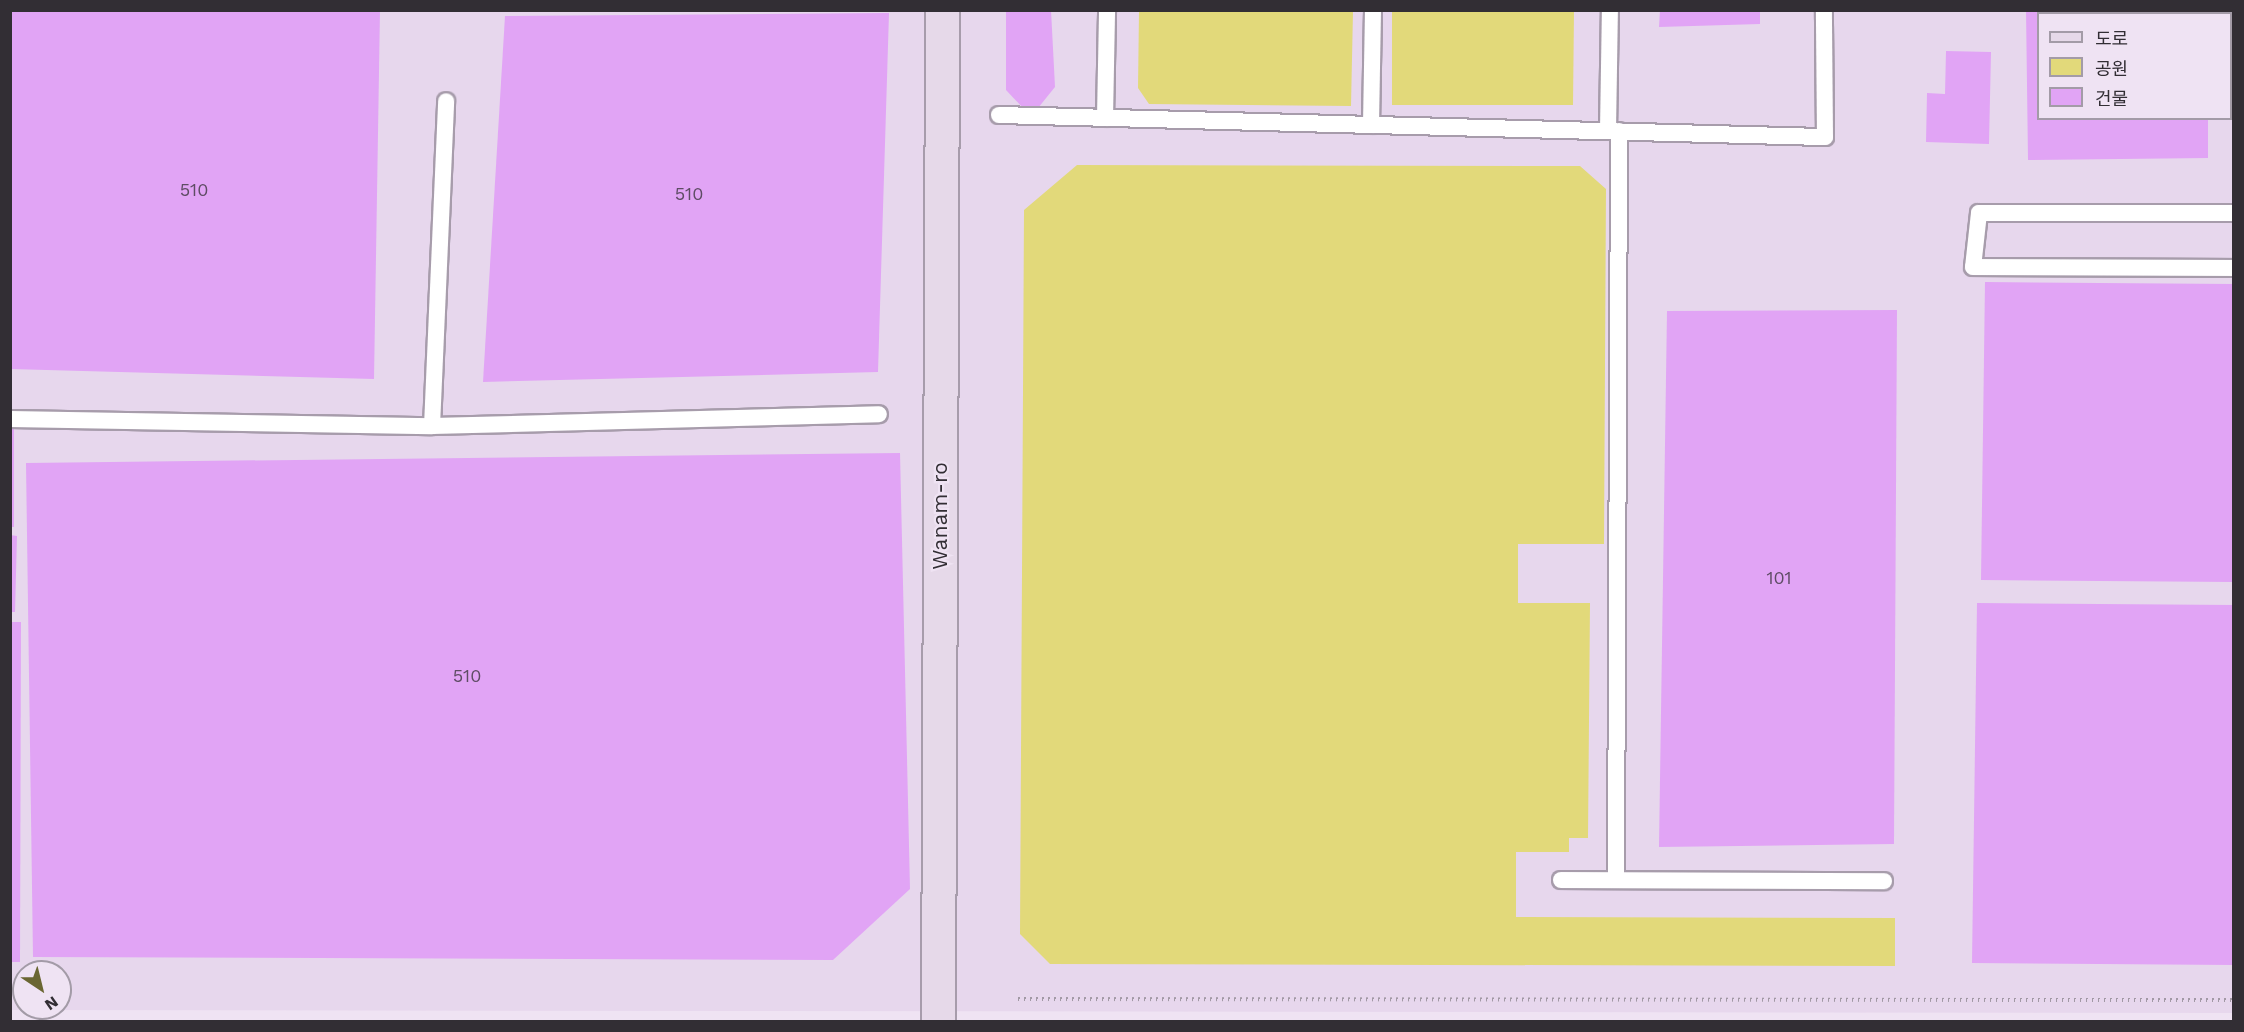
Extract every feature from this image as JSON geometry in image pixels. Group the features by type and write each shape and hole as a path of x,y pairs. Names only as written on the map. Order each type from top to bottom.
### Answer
{"main road":[{"name":"Wanam-ro","path":"938,1022 942,10"}],"lane":[{"path":"1105,118 1107,10"},
{"path":"1371,125 1373,10"},
{"path":"1610,10 1614,131 1616,880"},
{"path":"999,115 1825,137 1824,10"},
{"path":"432,426 446,101"},
{"path":"2234,213 1979,213 1973,267 2234,268"},
{"path":"10,418 432,426 879,414"},
{"path":"1561,880 1884,881"}],"path":[{"path":"1018,999 2234,1000"}],"shaded area":[{"path":"11,11 2233,11 2233,1013 72,1010 72,960 12,960 11,1010"}],"green space":[{"path":"1139,11 1353,11 1351,106 1149,104 1138,88"},
{"path":"1392,11 1574,11 1573,105 1392,105"},
{"path":"1077,165 1580,166 1606,189 1604,544 1518,544 1518,603 1590,603 1588,838 1569,838 1569,852 1516,852 1516,917 1895,918 1895,966 1050,964 1020,934 1024,210"}],"building":[{"path":"10,10 380,10 374,379 10,369"},
{"path":"1006,10 1051,10 1055,87 1038,108 1024,109 1006,90"},
{"path":"1660,10 1760,10 1760,24 1659,27"},
{"path":"2026,10 2201,10 2037,12 2037,120 2208,120 2208,158 2028,160"},
{"path":"889,13 878,372 483,382 505,16"},
{"path":"1946,51 1991,52 1989,144 1926,142 1927,93 1945,94"},
{"path":"1985,282 2234,284 2234,582 1981,580"},
{"path":"1897,310 1894,844 1659,847 1667,311"},
{"path":"10,425 14,425 14,527 10,527"},
{"path":"900,453 910,889 833,960 33,957 26,463"},
{"path":"10,535 17,536 15,612 10,612"},
{"path":"1977,603 2234,605 2234,965 1972,963"},
{"path":"10,622 21,622 20,960 10,962"}]}
